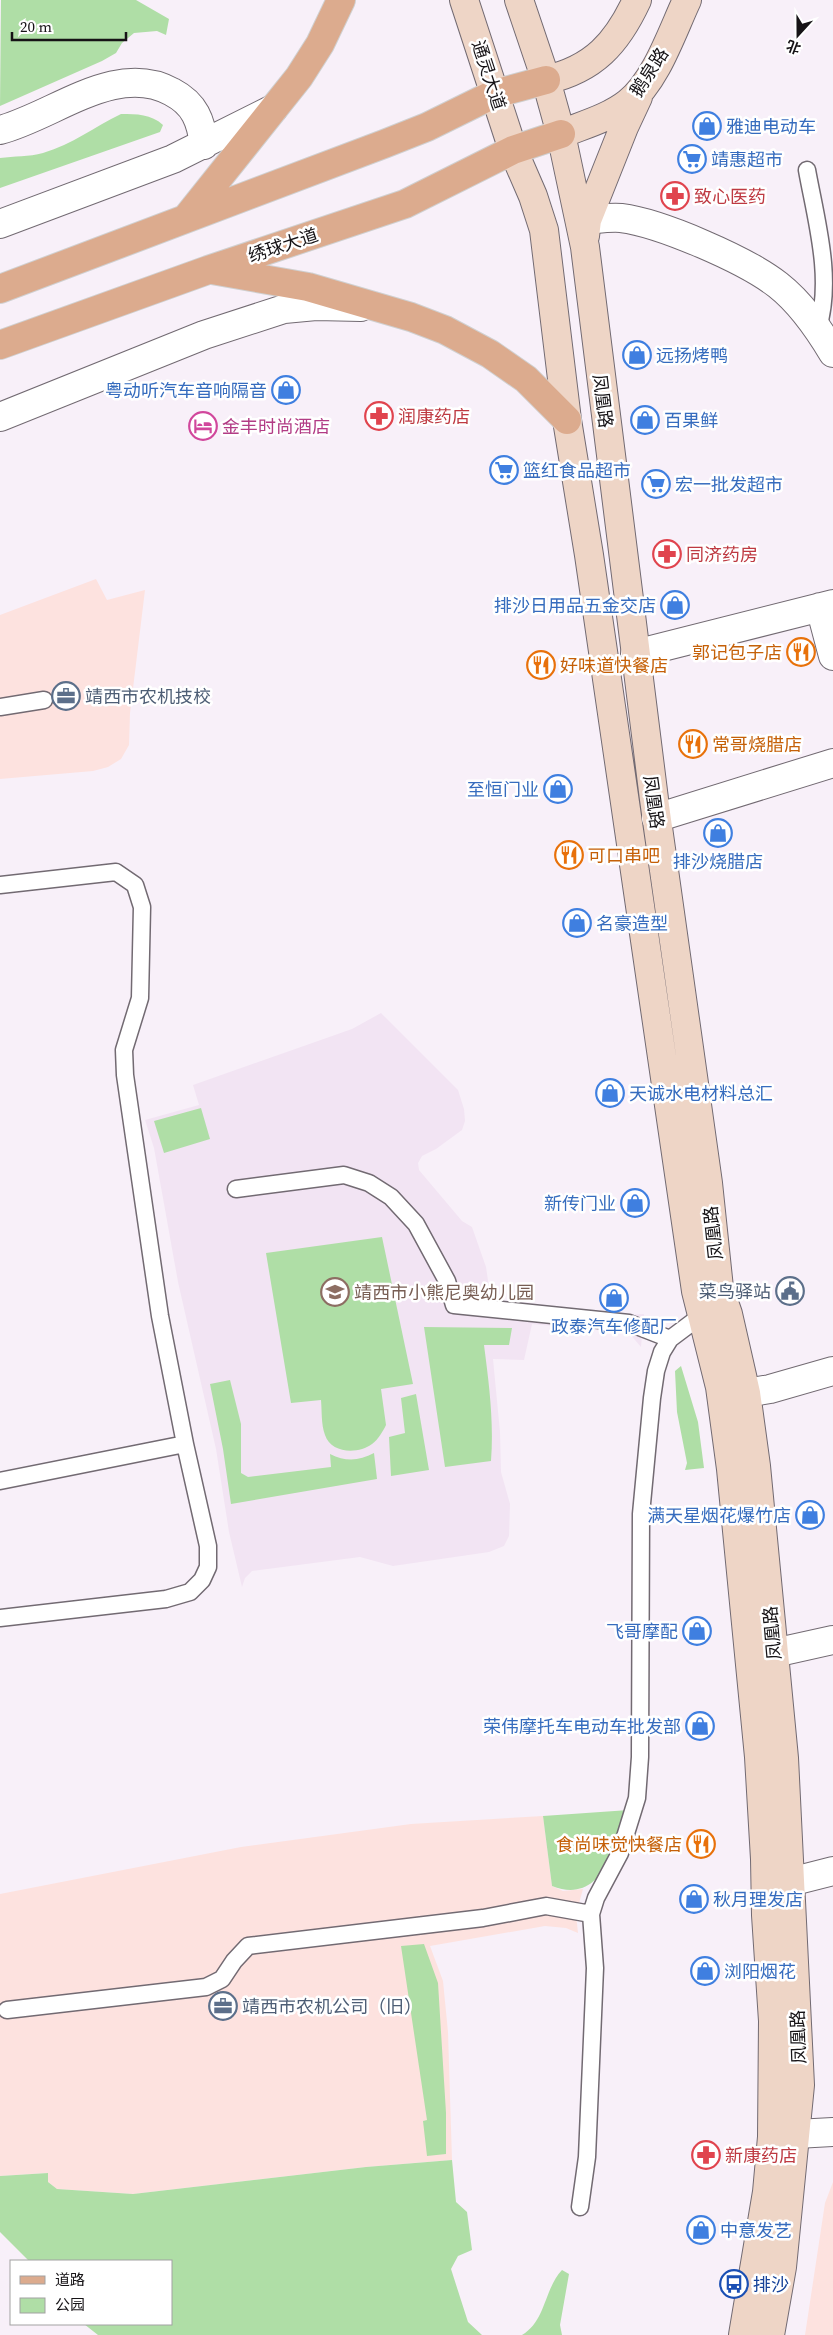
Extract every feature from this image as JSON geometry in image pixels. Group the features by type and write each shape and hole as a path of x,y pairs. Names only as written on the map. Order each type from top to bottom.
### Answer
{"main road":[{"path":"188,216 304,69 320,44 341,0"},
{"name":"通灵大道","path":"464,0 513,150"},
{"path":"519,0 546,80 561,134"},
{"path":"0,289 188,216 419,130 494,94 582,68 602,53 618,34 637,0"},
{"name":"鹅泉路","path":"561,134 612,113 629,103 649,78 662,56 687,0"},
{"path":"584,247 587,220 624,127 649,78"},
{"name":"绣球大道","path":"0,345 208,270 405,204 513,150 561,134"},
{"name":"凤凰路","path":"561,134 584,247 656,818 708,1183 719,1288 728,1314 746,1393 756,1466 784,1758 800,2085 782,2267 770,2335"},
{"name":"凤凰路","path":"513,150 533,196 544,230 567,420 592,574 696,1291 720,1387 731,1469 759,1757 773,2021 772,2137 768,2183 744,2335"},
{"path":"208,270 308,287 369,307 411,317 438,328 490,354 526,379 567,420"}],"street":[{"path":"0,130 23,124 85,94 115,83 136,82 163,87 179,96 194,111 202,125 204,145"},
{"path":"0,224 172,159 204,145 272,109"},
{"path":"587,220 620,218 642,222 702,244 758,272 779,286 818,328 833,353"},
{"path":"0,417 204,336 284,309 316,306 369,307"},
{"path":"635,654 826,606 833,656"},
{"path":"656,818 833,763"},
{"path":"746,1393 770,1390 833,1371"},
{"path":"774,1654 833,1640"},
{"path":"790,1882 833,1871"},
{"path":"796,2134 833,2132"}],"lane":[{"path":"807,170 823,260 823,311 818,328"},
{"path":"0,707 44,700"},
{"path":"0,885 116,872 135,885 142,907 140,998 124,1050 124,1075 159,1306 185,1444 208,1546 208,1567 202,1580 190,1592 166,1599 0,1618"},
{"path":"236,1189 344,1175 369,1184 391,1197 416,1224 447,1281 454,1305 630,1323 670,1339"},
{"path":"580,2207 587,2157 595,1968 591,1914 596,1898 620,1853 637,1798 640,1757 642,1616 640,1562 646,1448 656,1372 662,1352 670,1339 702,1315"},
{"path":"0,1481 185,1444"},
{"path":"7,2010 206,1987 222,1979 234,1961 248,1946 483,1918 546,1906 591,1914"}],"shaded area":[{"name":"靖西市农机技校","path":"96,579 107,600 145,590 130,713 129,745 121,759 108,767 93,771 0,779 0,615"},
{"name":"靖西市小熊尼奥幼儿园","path":"381,1013 458,1090 464,1109 465,1121 462,1130 436,1149 422,1156 418,1163 419,1170 462,1221 472,1227 486,1267 491,1301 621,1315 644,1314 641,1347 629,1333 532,1324 524,1360 493,1359 500,1432 501,1472 510,1504 509,1536 504,1546 489,1552 393,1566 360,1557 252,1571 245,1578 242,1587 229,1532 216,1449 178,1282 154,1148 145,1120 199,1105 193,1085 352,1029"},
{"name":"靖西市农机公司（旧）","path":"543,1816 552,1886 563,1891 583,1889 576,1914 578,1933 566,1928 545,1926 430,1946 443,1981 448,2032 452,2160 366,2167 133,2194 57,2189 48,2182 47,2173 0,2176 0,1894 241,1847 411,1824"},
{"path":"833,2182 833,2335 805,2335 825,2203"}],"green space":[{"path":"1,0 136,0 169,19 166,35 157,31 134,33 122,43 116,53 102,61 0,106"},
{"path":"121,114 149,117 163,125 160,132 0,188 0,158 32,155 54,149"},
{"path":"201,1108 210,1139 164,1153 154,1121"},
{"path":"382,1237 413,1384 381,1389 386,1425 372,1444 353,1451 339,1449 328,1441 325,1435 322,1422 321,1400 291,1403 266,1253"},
{"path":"424,1327 512,1328 509,1345 484,1345 491,1417 491,1461 445,1467"},
{"path":"681,1366 698,1422 704,1468 685,1470 687,1463 677,1412 675,1371"},
{"path":"230,1380 241,1424 241,1473 248,1477 331,1467 330,1454 352,1460 374,1453 377,1479 231,1504 223,1449 210,1384"},
{"path":"416,1394 429,1470 391,1476 389,1437 405,1433 401,1398"},
{"path":"629,1810 612,1854 605,1868 595,1880 584,1887 569,1890 552,1886 543,1816"},
{"path":"424,1944 438,1983 446,2113 446,2154 427,2156 423,2121 427,2120 401,1946"},
{"path":"452,2160 456,2202 467,2212 472,2250 458,2256 451,2269 468,2322 482,2335 98,2335 85,2325 172,2325 172,2260 28,2260 0,2232 0,2176 48,2173 48,2182 57,2189 133,2194 366,2167"},
{"path":"562,2270 569,2274 560,2325 562,2335 522,2335 536,2322 556,2278"}],"place":[{"name":"雅迪电动车","path":"707,126"},
{"name":"靖惠超市","path":"692,159"},
{"name":"致心医药","path":"675,196"},
{"name":"远扬烤鸭","path":"637,355"},
{"name":"粤动听汽车音响隔音","path":"286,390"},
{"name":"润康药店","path":"379,416"},
{"name":"百果鲜","path":"645,420"},
{"name":"金丰时尚酒店","path":"203,426"},
{"name":"篮红食品超市","path":"504,470"},
{"name":"宏一批发超市","path":"656,484"},
{"name":"同济药房","path":"667,554"},
{"name":"排沙日用品五金交店","path":"675,605"},
{"name":"郭记包子店","path":"801,652"},
{"name":"好味道快餐店","path":"541,665"},
{"name":"靖西市农机技校","path":"66,696"},
{"name":"常哥烧腊店","path":"693,744"},
{"name":"至恒门业","path":"558,789"},
{"name":"排沙烧腊店","path":"718,833"},
{"name":"可口串吧","path":"569,855"},
{"name":"名豪造型","path":"577,923"},
{"name":"天诚水电材料总汇","path":"610,1093"},
{"name":"新传门业","path":"635,1203"},
{"name":"菜鸟驿站","path":"790,1291"},
{"name":"靖西市小熊尼奥幼儿园","path":"335,1292"},
{"name":"政泰汽车修配厂","path":"614,1298"},
{"name":"满天星烟花爆竹店","path":"810,1515"},
{"name":"飞哥摩配","path":"697,1631"},
{"name":"荣伟摩托车电动车批发部","path":"700,1726"},
{"name":"食尚味觉快餐店","path":"701,1844"},
{"name":"秋月理发店","path":"694,1899"},
{"name":"浏阳烟花","path":"705,1971"},
{"name":"靖西市农机公司（旧）","path":"223,2006"},
{"name":"新康药店","path":"706,2155"},
{"name":"中意发艺","path":"701,2230"},
{"name":"排沙","path":"734,2284"}]}
